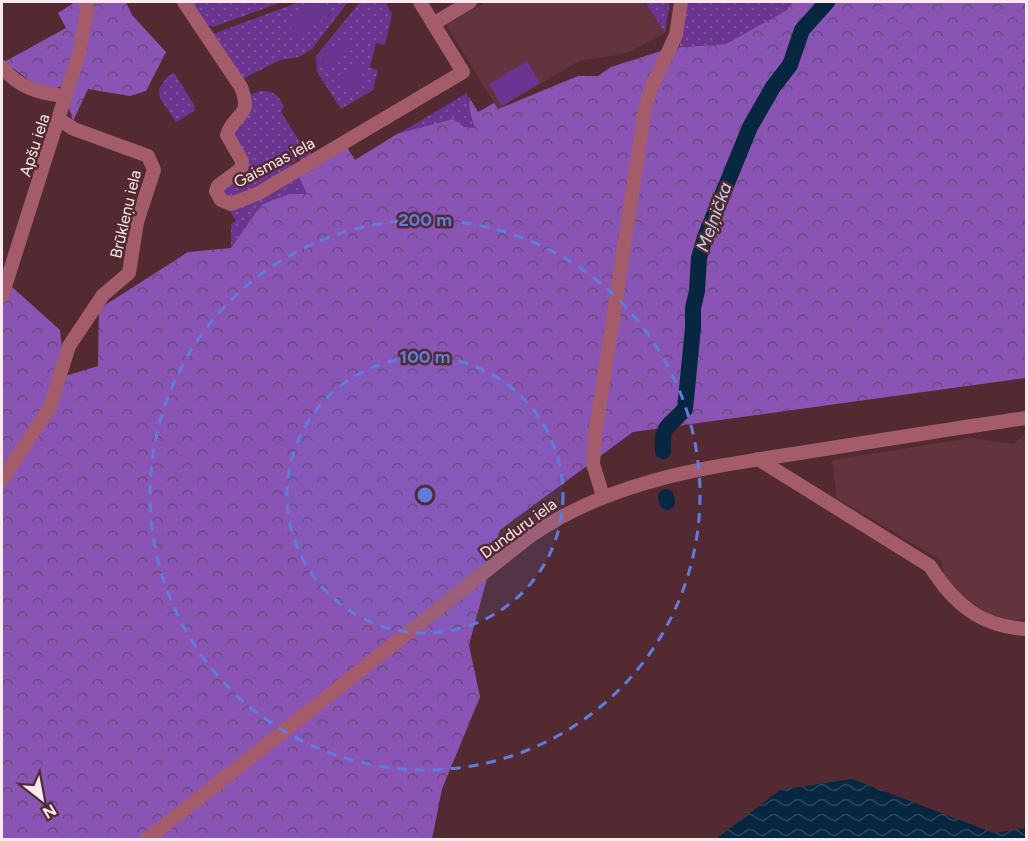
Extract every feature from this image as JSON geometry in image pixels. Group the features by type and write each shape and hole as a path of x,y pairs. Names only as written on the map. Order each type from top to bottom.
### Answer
{"street":[{"name":"Apšu iela","path":"2,296 80,53 87,11 86,2"},
{"name":"Gaismas iela","path":"186,4 241,87 246,99 243,114 230,125 227,135 242,161 241,169 216,191 221,200 231,204 259,193 464,72 420,2"},
{"path":"434,24 470,2"},
{"path":"603,496 593,464 595,436 645,109 652,86 676,35 681,2"},
{"path":"2,67 15,81 44,95 66,96"},
{"name":"Brūkleņu iela","path":"2,480 50,407 69,346 103,295 129,273 137,222 154,170 148,156 74,129 60,120"},
{"name":"Dunduru iela","path":"146,840 529,537 555,519 627,487 758,459 1026,418"},
{"path":"758,459 930,566 945,590 982,618 1008,628 1026,629"}],"shaded area":[{"path":"189,2 282,2 213,27 202,23"},
{"path":"299,2 320,2 313,4 328,17 331,13 323,2 348,2 312,49 299,57 280,60 245,78 238,76 213,34"},
{"path":"323,2 331,13 301,37 296,37 290,26 290,20 313,4"},
{"path":"360,2 385,2 392,14 385,45 376,43 370,67 378,70 373,90 341,109 317,72 316,56"},
{"path":"486,2 645,2 665,33 627,53 579,61 498,109 446,25"},
{"path":"645,2 670,2 665,33"},
{"path":"686,2 793,2 787,10 726,44 679,47"},
{"path":"345,38 353,49 327,66 319,55"},
{"path":"527,61 540,83 502,106 489,84"},
{"path":"355,64 367,82 348,95 336,77"},
{"path":"174,73 195,106 194,111 176,122 160,98 159,89 167,77"},
{"path":"260,91 275,94 280,99 284,106 281,112 300,142 307,142 311,151 310,159 306,162 298,159 291,164 292,170 230,199 220,189 239,177 231,133 250,95"},
{"path":"467,93 476,128 398,134"},
{"path":"298,175 307,194 261,205 231,248 231,224 236,221 229,209"},
{"path":"1026,434 1026,619 1002,622 945,585 942,561 837,498 832,460 971,438 1014,444"}],"green space":[{"path":"75,2 126,2 132,15 166,52 146,91 130,96 88,89 73,121 62,86 46,92 4,62 66,28 58,13"},
{"path":"793,2 1026,2 1026,378 633,432 500,530 469,645 480,697 442,789 432,839 2,839 2,278 60,330 65,376 98,366 99,309 188,252 231,248 261,205 289,194 307,194 298,175 347,147 355,160 397,134 453,119 464,127 475,128 470,112 469,97 478,112 494,103 498,109 578,76 598,76 611,67 670,48 726,44 787,10"}],"water":[{"path":"852,779 994,833 1026,828 1026,839 716,839 780,790"}],"waterway":[{"name":"Meļņička","path":"663,451 665,430 685,409 693,308 697,291 699,258 705,237 750,127 773,87 790,65 802,30 827,2"},
{"name":"Meļņička","path":"666,497 667,502"}]}
